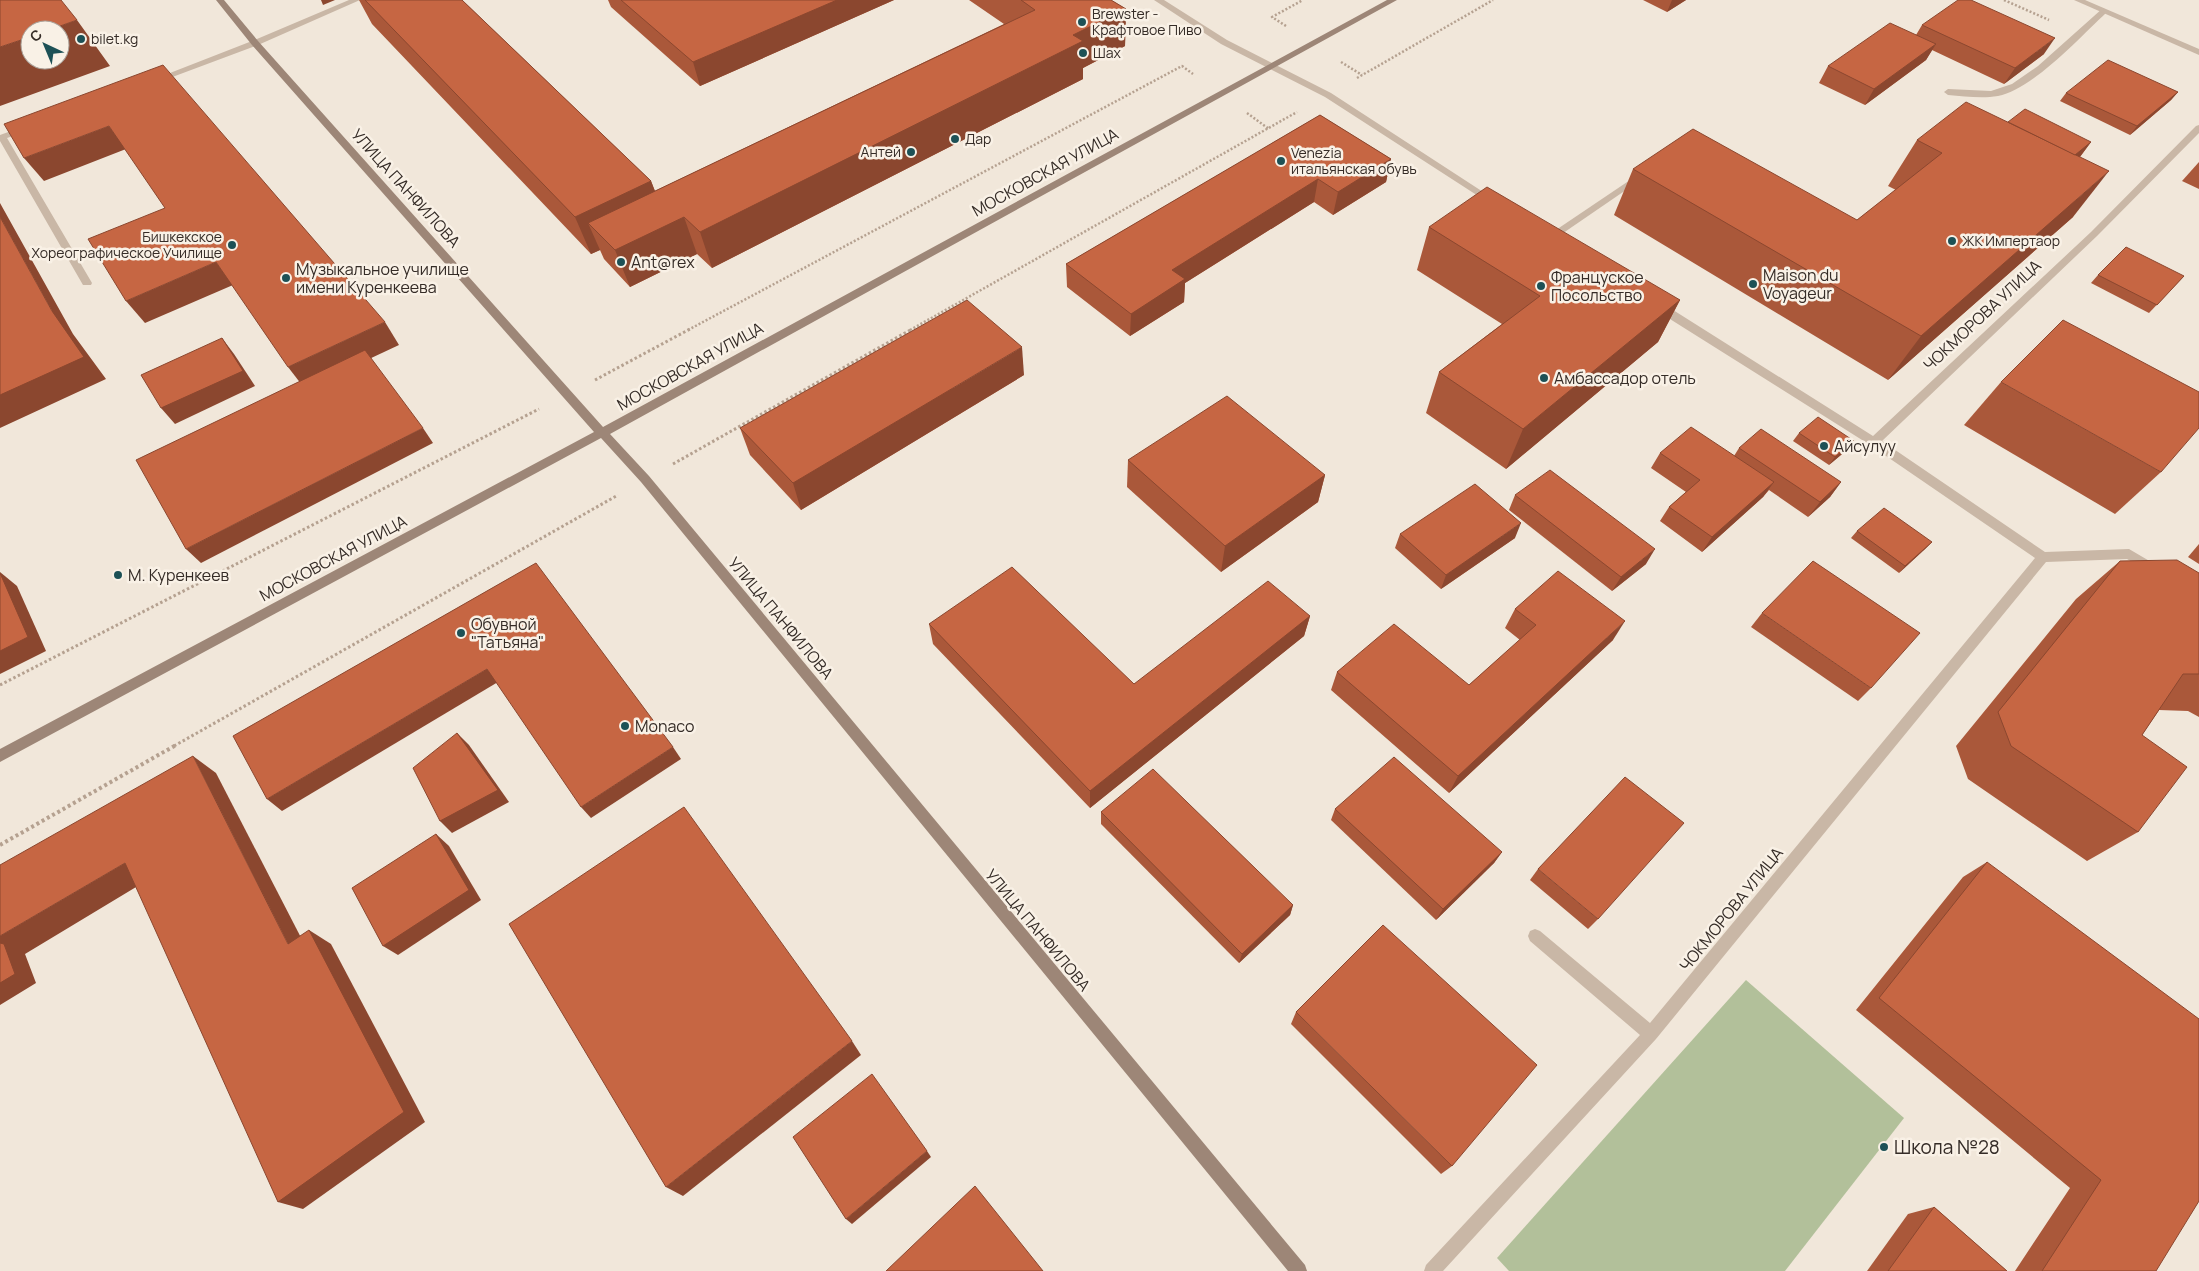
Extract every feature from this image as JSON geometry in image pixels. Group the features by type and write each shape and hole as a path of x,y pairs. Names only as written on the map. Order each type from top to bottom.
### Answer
{"street":[{"name":"УЛИЦА ПАНФИЛОВА","path":"220,0 567,395 603,432 645,480 1299,1271"},
{"path":"147,83 256,43 356,0"},
{"path":"1158,0 1270,67 1328,95 1501,206"},
{"name":"МОСКОВСКАЯ УЛИЦА","path":"0,756 603,432 1392,0"},
{"path":"2078,0 2199,52"},
{"path":"1948,92 1980,94 2005,91 2022,82 2104,11"},
{"path":"38,124 2,137 87,283"},
{"name":"ЧОКМОРОВА УЛИЦА","path":"1874,442 2101,227 2199,128"},
{"path":"1550,238 1644,173"},
{"path":"1650,301 1874,442 2043,557 2129,554 2168,576"},
{"name":"ЧОКМОРОВА УЛИЦА","path":"1432,1271 1651,1034 2043,557"},
{"path":"1535,936 1651,1034"}],"path":[{"path":"1272,17 1303,0"},
{"path":"0,845 1493,0"}],"green space":[{"path":"1746,980 1904,1118 1785,1271 1509,1271 1497,1258"}],"building":[{"path":"0,0 61,0 77,20 70,22 70,20 20,20 20,40 0,47"},
{"path":"365,0 462,0 651,181 575,217"},
{"path":"621,0 837,0 693,62"},
{"path":"1021,0 1111,0 1126,9 1073,35 1083,41 700,232 684,217 615,250 588,223 1035,10"},
{"path":"1958,0 1971,0 2055,38 2015,68 1922,25"},
{"path":"1890,23 1936,44 1874,89 1828,66"},
{"path":"2108,60 2178,92 2137,126 2066,93"},
{"name":"Бишкекское Хореографическое Училище","path":"163,65 385,322 288,367 216,262 126,301 88,239 165,208 109,126 24,158 4,124"},
{"path":"1966,102 2109,171 1921,336 1633,169 1693,129 1857,220 1942,153 1917,140"},
{"path":"2025,109 2091,142 2075,155 2008,122"},
{"path":"1320,115 1391,159 1338,192 1318,179 1172,270 1185,279 1131,314 1066,264"},
{"path":"1487,187 1680,300 1523,429 1439,372 1540,296 1429,227"},
{"name":"Бишкекское Хореографическое Училище","path":"0,217 52,311 84,357 0,395"},
{"path":"2126,247 2184,276 2157,305 2098,275"},
{"path":"967,300 1022,347 793,483 740,428"},
{"path":"2063,320 2199,392 2199,428 2161,472 2001,382"},
{"path":"222,338 243,371 161,408 141,375"},
{"path":"365,350 423,428 186,549 136,460"},
{"path":"1227,396 1325,475 1225,546 1128,460"},
{"path":"1818,417 1854,441 1835,457 1799,433"},
{"path":"1691,427 1774,482 1712,537 1669,507 1700,480 1660,453"},
{"path":"1761,429 1841,482 1820,502 1739,448"},
{"path":"1550,470 1655,549 1621,577 1515,495"},
{"path":"1475,484 1521,523 1446,575 1400,534"},
{"path":"1884,508 1932,542 1905,566 1857,531"},
{"path":"2177,560 2199,573 2199,674 2183,674 2142,735 2187,767 2138,832 2011,746 1998,712 2120,561"},
{"path":"1813,561 1920,633 1871,688 1762,613"},
{"path":"536,563 673,747 581,807 487,669 267,799 233,736"},
{"path":"1012,567 1134,684 1268,581 1310,616 1090,791 929,624"},
{"path":"1558,571 1625,621 1458,776 1337,672 1394,624 1469,685 1536,625 1515,609"},
{"path":"0,573 28,637 0,651"},
{"path":"457,733 498,790 440,821 413,768"},
{"path":"193,756 288,944 309,930 404,1112 278,1202 125,863 0,936 0,865"},
{"path":"1394,757 1502,852 1443,909 1335,809"},
{"path":"1153,769 1293,905 1242,954 1101,812"},
{"path":"1625,777 1684,823 1598,919 1538,869"},
{"path":"684,807 852,1041 666,1187 509,924"},
{"path":"436,834 469,890 383,946 352,888"},
{"path":"1987,862 2199,1019 2199,1201 2156,1271 2042,1271 2101,1180 1879,998"},
{"path":"1383,925 1537,1065 1452,1166 1296,1012"},
{"path":"0,943 4,944 15,974 0,983"},
{"path":"872,1074 927,1151 846,1219 793,1137"},
{"path":"975,1186 1043,1271 886,1271"},
{"path":"1934,1207 2007,1271 1888,1271"}],"place":[{"name":"Brewster - Крафтовое Пиво","path":"1082,22"},
{"name":"bilet.kg","path":"81,39"},
{"name":"Шах","path":"1083,53"},
{"name":"Дар","path":"955,139"},
{"name":"Антей","path":"911,152"},
{"name":"Venezia итальянская обувь","path":"1281,161"},
{"name":"ЖК Импертаор","path":"1952,241"},
{"name":"Бишкекское Хореографическое Училище","path":"232,245"},
{"name":"Ant@rex","path":"621,262"},
{"name":"Музыкальное училище имени Куренкеева","path":"286,278"},
{"name":"Maison du Voyageur","path":"1753,284"},
{"name":"Француское Посольство","path":"1541,286"},
{"name":"Амбассадор отель","path":"1544,378"},
{"name":"Айсулуу","path":"1824,446"},
{"name":"М. Куренкеев","path":"118,575"},
{"name":"Обувной \"Татьяна\"","path":"461,633"},
{"name":"Monaco","path":"625,726"},
{"name":"Школа №28","path":"1884,1147"}]}
